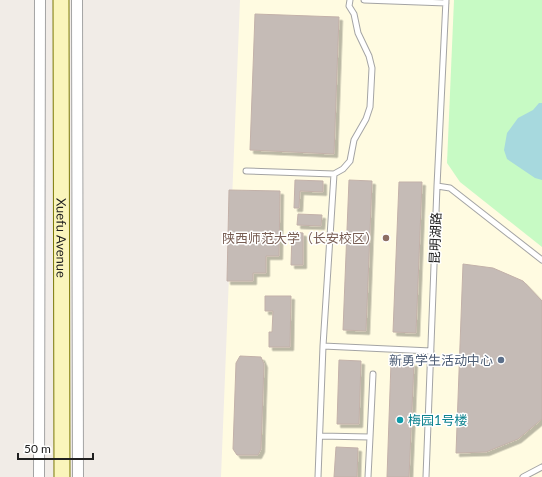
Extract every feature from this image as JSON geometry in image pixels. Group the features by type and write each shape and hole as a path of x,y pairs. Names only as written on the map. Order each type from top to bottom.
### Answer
{"main road":[{"name":"Xuefu Avenue","path":"52,0 52,477"},
{"name":"Xuefu Avenue","path":"61,0 62,477"}],"street":[{"path":"39,477 40,0"},
{"path":"77,0 78,477"}],"lane":[{"path":"246,171 334,174 343,169 350,161 354,140 366,119 370,107 372,68 369,56 358,33 354,14 349,6 350,0"},
{"path":"364,0 446,1"},
{"name":"昆明湖路","path":"426,477 437,186 446,1"},
{"path":"318,477 323,346 334,174"},
{"path":"437,186 450,188 542,260"},
{"path":"323,346 431,351"},
{"path":"368,477 373,374"},
{"path":"320,436 370,438"},
{"path":"523,477 542,466"}],"shaded area":[{"name":"陕西师范大学（长安校区）","path":"240,0 542,0 542,477 221,477"}],"green space":[{"path":"454,0 542,0 542,247 460,182 447,163"}],"water":[{"path":"539,103 542,103 542,180 535,178 507,159 504,150 507,133 518,118 533,110"}],"building":[{"path":"255,14 339,17 334,154 250,150"},
{"path":"295,180 323,181 323,192 300,191 299,208 294,208"},
{"path":"349,180 372,181 366,331 343,330"},
{"path":"399,182 422,182 416,333 393,332"},
{"path":"229,190 280,191 279,256 266,256 266,273 253,273 253,281 227,281"},
{"path":"298,214 322,215 321,226 297,225"},
{"path":"292,232 303,233 303,265 291,265"},
{"name":"新勇学生活动中心","path":"463,264 493,268 523,281 542,301 542,419 518,439 486,452 456,453"},
{"path":"265,296 291,296 290,347 269,347 269,332 272,332 273,311 265,311"},
{"path":"240,356 261,357 264,364 261,449 258,455 237,455 233,449 236,363"},
{"path":"339,360 361,361 359,424 337,424"},
{"name":"梅园1号楼","path":"391,362 414,363 409,477 387,477"},
{"path":"336,447 358,448 357,477 334,477"}],"place":[{"name":"陕西师范大学（长安校区）","path":"386,238"},
{"name":"新勇学生活动中心","path":"501,360"},
{"name":"梅园1号楼","path":"400,420"}]}
